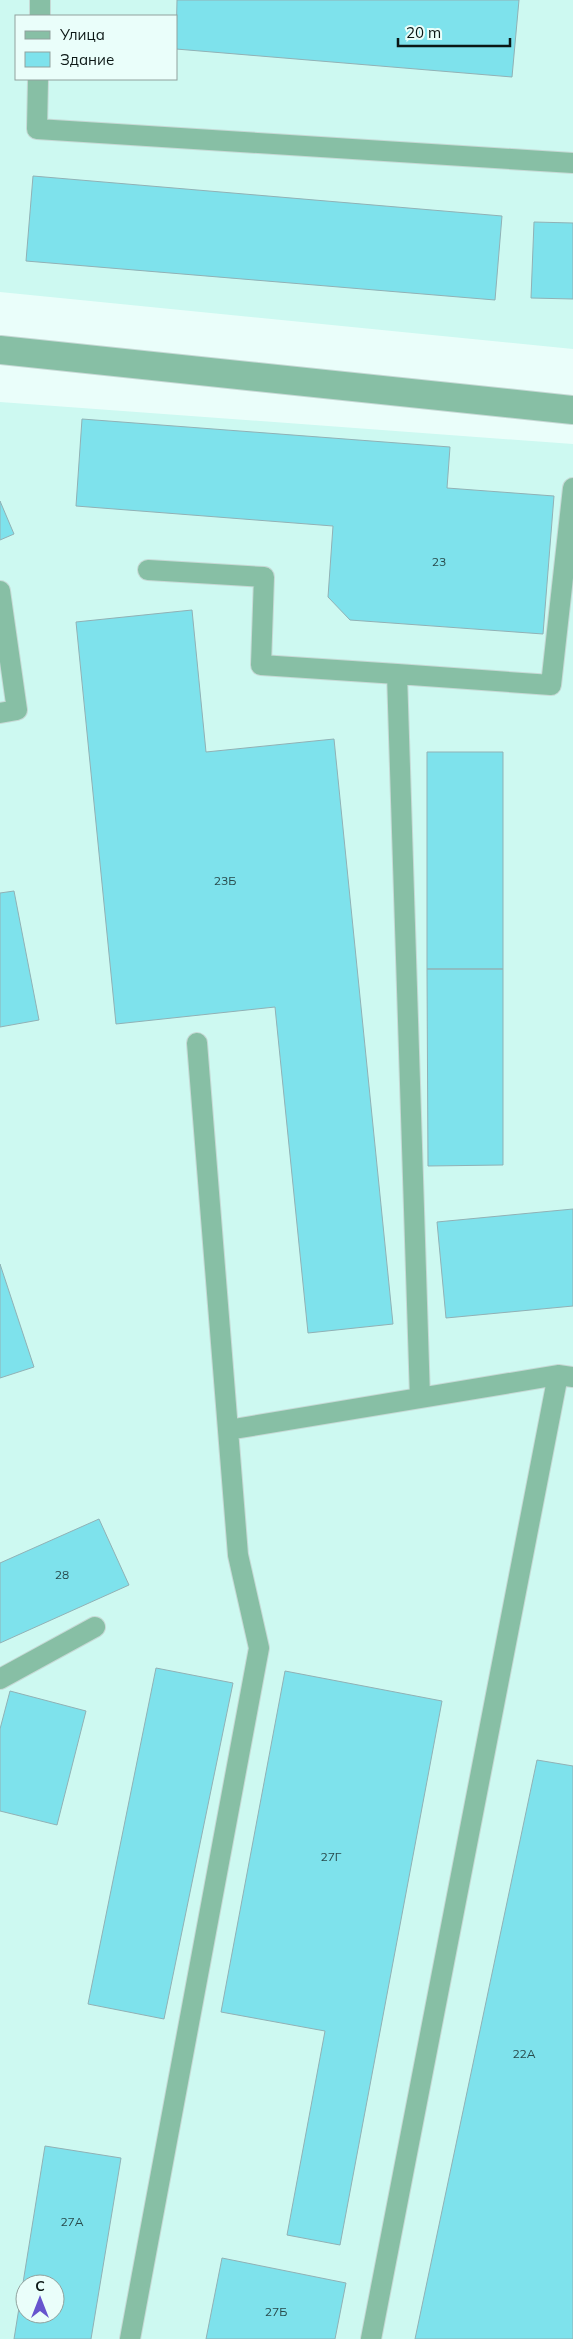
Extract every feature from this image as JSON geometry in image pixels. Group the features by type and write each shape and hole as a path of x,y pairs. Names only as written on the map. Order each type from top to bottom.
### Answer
{"street":[{"path":"0,350 573,410"}],"lane":[{"path":"40,0 40,15"},
{"path":"38,80 38,130 573,163"},
{"path":"148,570 264,577 262,665 551,685 573,488"},
{"path":"0,591 17,710 0,713"},
{"path":"396,674 420,1398"},
{"path":"130,2339 259,1648 238,1555 197,1044"},
{"path":"228,1430 566,1376 371,2339"},
{"path":"0,1679 96,1627"}],"shaded area":[{"path":"0,0 573,0 573,349 0,292"},
{"path":"0,402 573,444 573,2339 0,2339"}],"building":[{"path":"177,0 519,0 512,77 178,49"},
{"path":"33,176 502,216 495,300 26,261"},
{"path":"534,222 573,223 573,299 531,298"},
{"path":"82,419 450,447 447,488 554,496 543,634 350,620 328,597 333,526 76,506"},
{"path":"0,501 14,534 0,540"},
{"path":"192,610 206,752 334,739 393,1324 308,1333 275,1007 116,1024 76,622"},
{"path":"427,752 503,752 503,969 427,969"},
{"path":"14,891 39,1020 0,1027 0,893"},
{"path":"427,969 503,969 503,1165 428,1166"},
{"path":"573,1209 573,1306 446,1318 437,1222"},
{"path":"0,1264 34,1367 0,1378"},
{"path":"99,1519 129,1585 0,1643 0,1563"},
{"path":"156,1668 233,1683 164,2019 88,2004"},
{"path":"285,1671 442,1701 340,2245 287,2235 325,2031 221,2012"},
{"path":"10,1691 86,1711 57,1825 0,1811 0,1729"},
{"path":"537,1760 573,1766 573,2339 415,2339"},
{"path":"45,2146 121,2158 91,2339 14,2339 16,2324 65,2324 65,2274 24,2274"},
{"path":"222,2258 346,2283 335,2339 206,2339"}]}
